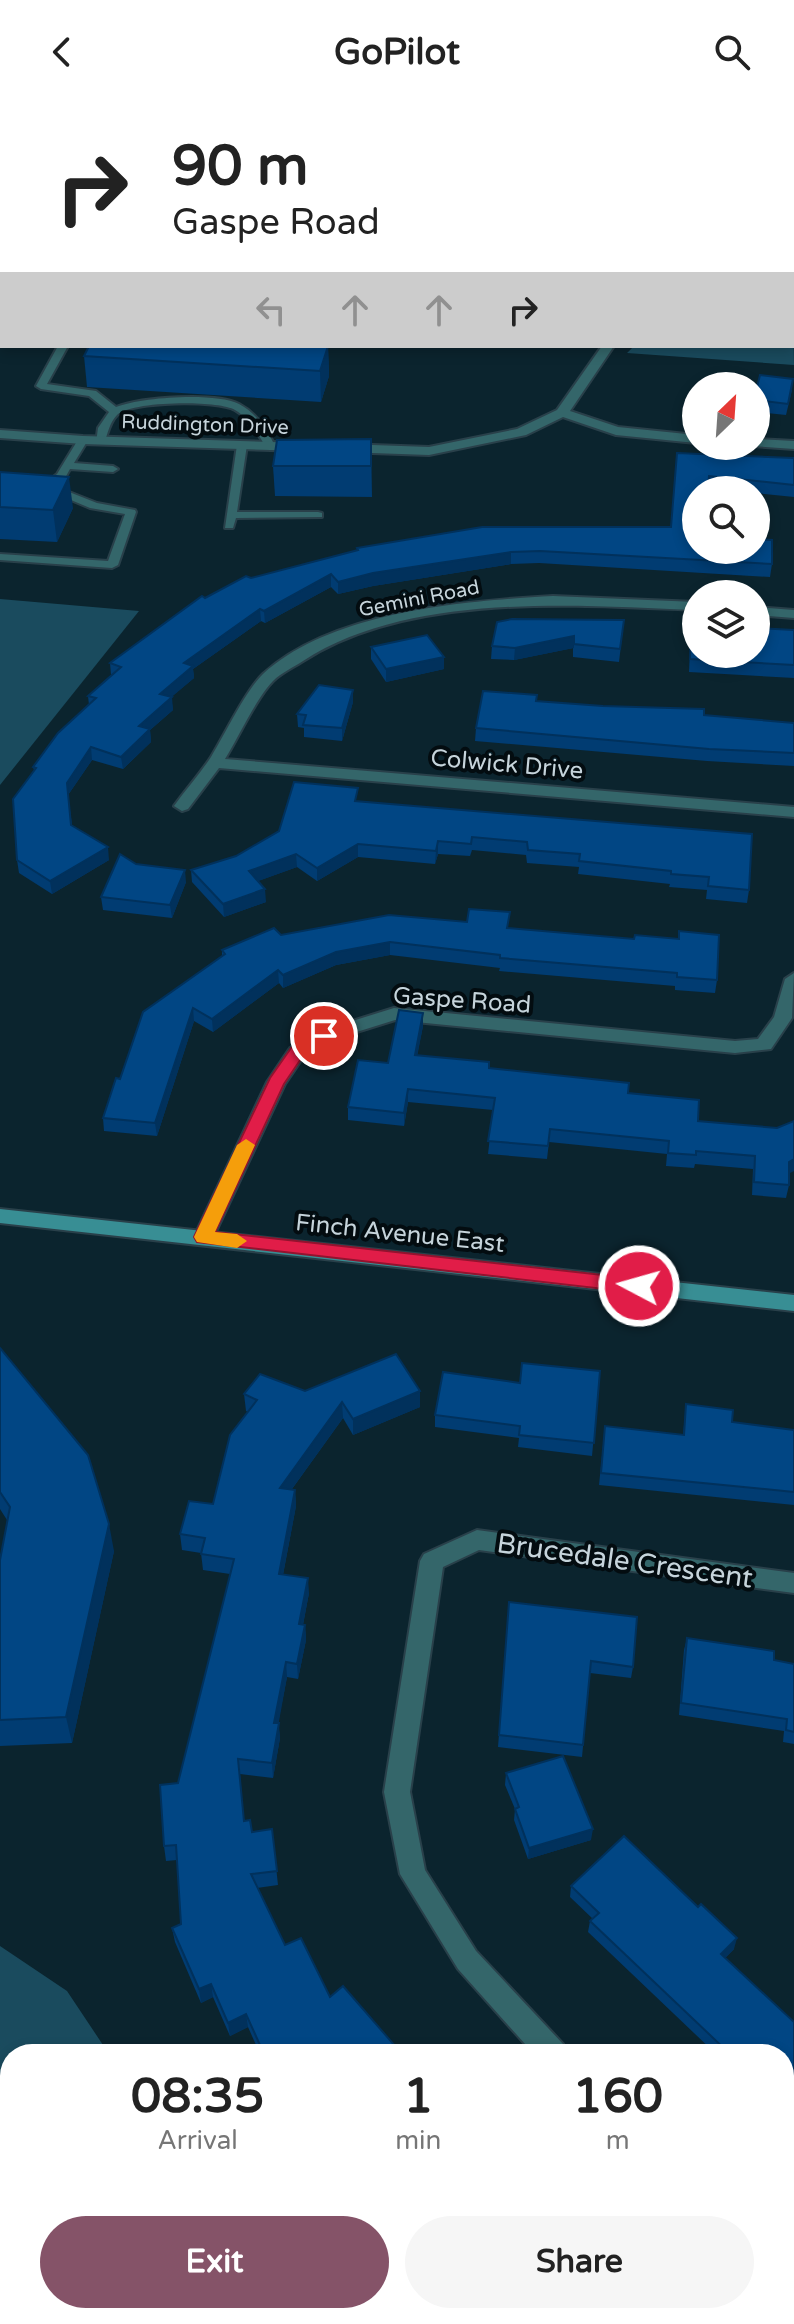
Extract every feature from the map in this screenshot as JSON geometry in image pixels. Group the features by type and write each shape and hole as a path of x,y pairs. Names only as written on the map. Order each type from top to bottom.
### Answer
{"main road":[{"name":"Finch Avenue East","path":"0,1216 794,1303"}],"street":[{"path":"334,448 429,451 521,432 562,413 607,348"},
{"path":"562,413 616,431 682,438"},
{"name":"Ruddington Drive","path":"0,434 100,441 318,447"},
{"path":"770,444 794,445"},
{"name":"Gemini Road","path":"182,806 215,763 267,678 313,648 363,626 470,605 553,600 682,605"},
{"path":"770,612 794,614"},
{"name":"Colwick Drive","path":"215,763 794,812"},
{"name":"Gaspe Road","path":"204,1237 276,1082 297,1052 324,1036 394,1014 735,1047 764,1045 783,1018 794,979"},
{"name":"Brucedale Crescent","path":"544,2044 467,1960 413,1874 397,1792 432,1561 477,1540 794,1583"}],"lane":[{"path":"62,348 41,386 92,393 115,411"},
{"path":"100,441 103,428 115,411 156,399 231,404 247,414 265,433 270,446"},
{"path":"32,488 48,486 61,476 83,440"},
{"path":"242,445 230,521 318,515"},
{"path":"67,466 113,469"},
{"path":"0,557 112,565 131,512 94,506 48,486"}],"shaded area":[{"path":"632,348 794,348 794,365 627,353"},
{"path":"0,599 139,611 0,785"},
{"path":"0,1946 67,1991 102,2044 0,2044"}],"building":[{"path":"88,348 327,348 320,371 84,356"},
{"path":"770,376 793,379 788,404 770,402"},
{"path":"371,439 371,466 273,466 277,440"},
{"path":"677,453 682,453 682,460 794,458 794,485 770,482 770,476 682,476 682,559 511,552 373,573 338,582 331,574 264,611 260,609 184,663 193,666 160,694 172,697 139,726 150,729 121,757 91,747 67,783 71,825 108,847 50,881 17,860 13,799 36,768 33,767 58,733 96,698 88,696 121,667 110,663 202,596 205,598 246,576 251,578 357,548 482,527 671,527"},
{"path":"0,472 69,477 53,510 0,507"},
{"path":"770,540 772,540 770,564"},
{"path":"512,619 624,620 620,649 574,644 574,636 515,648 492,646 497,622"},
{"path":"770,629 794,630 794,665 770,664"},
{"path":"427,635 444,657 386,669 371,647"},
{"path":"319,685 353,690 342,728 303,725 306,715 297,714"},
{"path":"483,691 537,695 536,701 704,709 704,715 794,723 794,753 709,749 476,728"},
{"path":"294,782 358,788 355,801 752,834 749,890 708,886 709,877 579,861 580,854 528,850 527,842 472,837 471,844 438,841 436,851 358,844 317,868 296,854 249,871 265,889 223,904 191,870 236,856 279,831"},
{"path":"120,854 136,864 185,870 170,905 101,897"},
{"path":"469,909 510,912 507,928 634,939 635,935 679,939 679,931 719,935 717,980 677,977 677,973 500,958 500,955 390,942 336,952 283,975 278,970 212,1019 193,1008 155,1123 103,1118 143,1012 225,954 222,950 274,928 281,935 389,915 467,922"},
{"path":"399,1010 423,1013 415,1055 489,1062 489,1068 629,1083 628,1093 699,1100 698,1121 777,1128 794,1121 794,1159 789,1162 789,1185 754,1182 755,1156 696,1151 696,1155 668,1153 669,1141 550,1129 548,1146 488,1141 495,1098 408,1089 404,1113 348,1107 358,1060 388,1063"},
{"path":"0,1348 88,1455 109,1524 66,1717 0,1720 0,1560 10,1507 0,1492"},
{"path":"396,1354 420,1391 353,1419 342,1402 280,1488 295,1490 279,1574 308,1578 299,1624 305,1625 297,1664 286,1662 274,1723 279,1723 272,1763 238,1759 244,1821 250,1820 252,1832 272,1829 277,1871 251,1874 285,1945 301,1938 330,1997 343,1986 393,2044 260,2044 246,2014 228,2023 211,1984 199,1989 172,1928 181,1924 176,1845 164,1846 160,1785 178,1783 234,1559 201,1554 205,1538 180,1534 189,1501 213,1504 230,1435 257,1400 244,1394 260,1374 305,1391"},
{"path":"522,1363 600,1371 594,1443 519,1435 520,1426 435,1415 443,1372 520,1383"},
{"path":"686,1404 733,1410 732,1422 794,1430 794,1492 601,1473 605,1426 684,1435"},
{"path":"509,1602 637,1617 633,1667 591,1661 583,1745 499,1735"},
{"path":"687,1638 774,1651 774,1660 794,1664 794,1732 786,1730 787,1719 681,1703"},
{"path":"563,1756 593,1829 529,1848 515,1809 519,1807 506,1773"},
{"path":"624,1836 698,1907 701,1904 737,1938 721,1954 794,2022 794,2044 719,2044 590,1921 599,1913 571,1886"}],"slow traffic":[{"path":"237,1241 204,1237 246,1145"}],"route":[{"path":"324,1036 297,1052 276,1082 204,1237 639,1286"}]}
